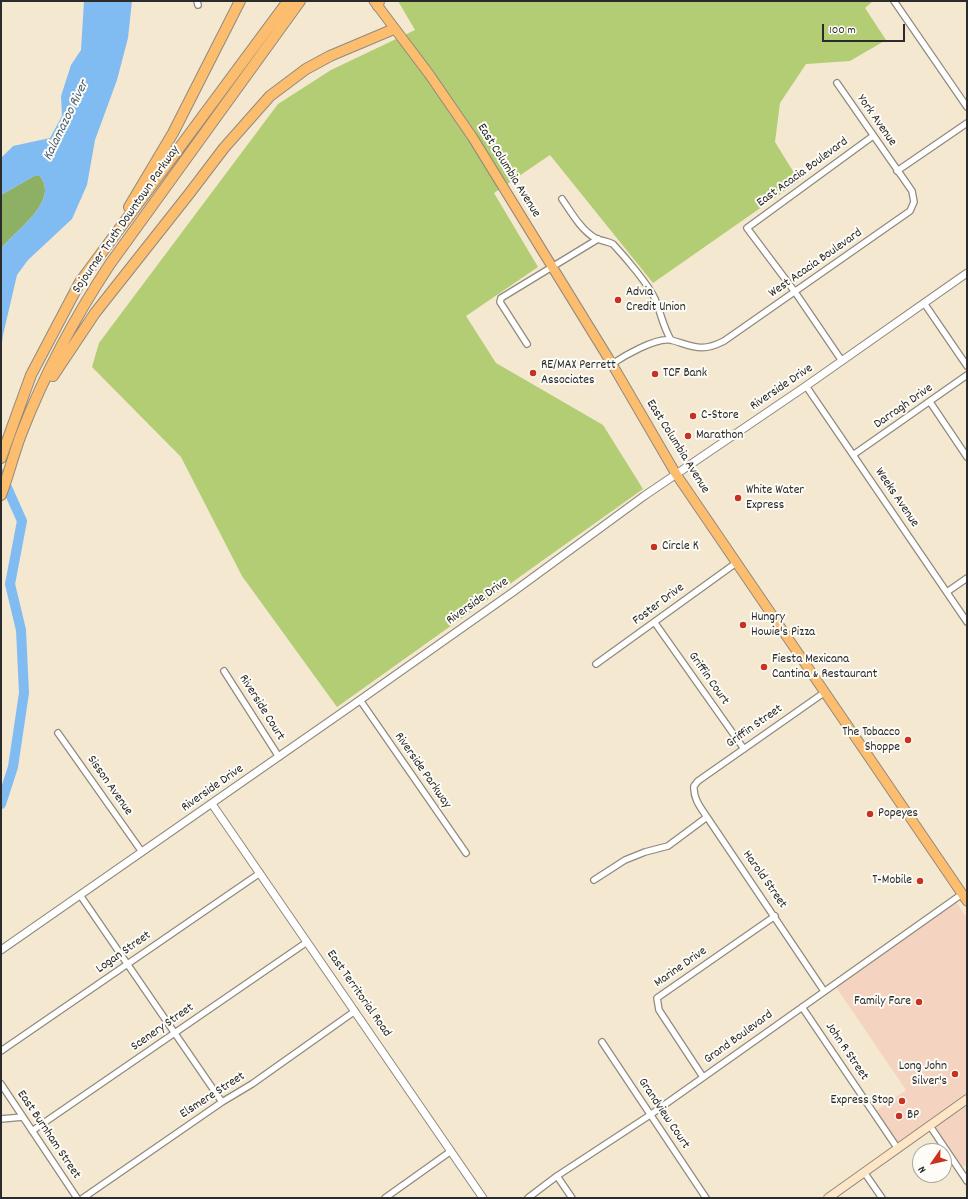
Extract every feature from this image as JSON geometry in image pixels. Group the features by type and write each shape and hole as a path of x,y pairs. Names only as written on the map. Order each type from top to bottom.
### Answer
{"highway":[{"path":"98,258 173,133 240,1"},
{"name":"Sojourner Truth Downtown Parkway","path":"1,458 31,375 80,282 288,1"},
{"name":"Sojourner Truth Downtown Parkway","path":"1,495 32,407 68,333 102,275 300,1"},
{"path":"32,407 95,313 250,117 283,85 306,69 330,56 394,29"}],"main road":[{"name":"East Columbia Avenue","path":"377,3 394,29 429,74 473,138 612,364 676,474 965,898"},
{"path":"828,1198 967,1100"}],"street":[{"path":"894,1 967,107"},
{"name":"York Avenue","path":"837,83 897,171"},
{"path":"897,171 967,123"},
{"name":"East Acacia Boulevard","path":"795,292 747,228 873,136"},
{"name":"West Acacia Boulevard","path":"612,364 638,349 653,343 671,340 699,349 712,347 795,292 910,211 915,198 897,171"},
{"path":"562,199 590,234 598,239 606,240 613,244 651,292 658,306 664,330 671,340"},
{"path":"527,344 500,302 501,298 598,239"},
{"name":"Riverside Drive","path":"1,950 360,700 676,474 806,386 967,273"},
{"path":"795,292 842,361"},
{"path":"924,303 967,366"},
{"name":"Darragh Drive","path":"853,455 967,375"},
{"name":"Weeks Avenue","path":"806,386 967,622"},
{"path":"930,402 967,457"},
{"name":"Foster Drive","path":"596,664 654,623 660,616 736,563"},
{"path":"947,592 967,578"},
{"name":"Griffin Court","path":"654,623 744,749"},
{"name":"Riverside Court","path":"224,671 279,757"},
{"name":"Griffin Street","path":"698,781 825,692"},
{"name":"Riverside Parkway","path":"360,700 466,853"},
{"name":"Sisson Avenue","path":"58,733 142,852"},
{"name":"Harold Street","path":"698,781 694,786 693,792 696,800 824,991"},
{"name":"East Territorial Road","path":"212,804 483,1198"},
{"path":"594,880 625,860 645,852 668,846 707,817"},
{"name":"Logan Street","path":"1,1051 260,873"},
{"path":"80,895 222,1102"},
{"name":"Grand Boulevard","path":"528,1198 557,1176 703,1078 824,991 965,898"},
{"name":"Marine Drive","path":"703,1078 659,1010 657,998 775,916"},
{"name":"Scenery Street","path":"32,1131 307,942"},
{"name":"John R Street","path":"802,1007 898,1149"},
{"name":"Elsmere Street","path":"83,1198 222,1102 252,1084 354,1011"},
{"name":"Grandview Court","path":"602,1042 706,1198"},
{"name":"East Burnham Street","path":"1,1084 77,1198"},
{"path":"1,1119 23,1117"},
{"path":"930,1126 967,1181"},
{"path":"385,1198 451,1151"},
{"path":"864,1172 882,1198"},
{"path":"557,1176 572,1198"}],"shaded area":[{"path":"956,902 967,918 967,1164 962,1167 952,1153 952,1143 945,1143 930,1122 898,1143 876,1111 906,1090 836,987"}],"green space":[{"path":"398,1 873,1 865,8 886,40 850,61 806,64 780,103 775,142 799,181 653,283 550,155 494,193 538,267 466,316 496,363 603,425 643,489 337,707 242,576 181,457 92,367 99,343 278,104 331,70 415,30"},
{"path":"34,176 40,176 45,186 44,196 40,206 1,249 1,195"}],"water":[{"path":"84,1 132,1 128,38 117,80 95,140 87,185 72,219 28,260 17,275 3,335 1,351 1,249 40,206 44,196 45,186 40,176 34,176 1,195 1,158 13,146 50,138 62,116 61,96 71,65 81,50"}],"waterway":[{"name":"Kalamazoo River","path":"1,474 22,521 10,584 21,630 24,693 13,767 1,804"}],"place":[{"name":"Advia Credit Union","path":"618,300"},
{"name":"RE/MAX Perrett Associates","path":"533,373"},
{"name":"TCF Bank","path":"655,374"},
{"name":"C-Store","path":"693,416"},
{"name":"Marathon","path":"688,436"},
{"name":"White Water Express","path":"738,498"},
{"name":"Circle K","path":"654,547"},
{"name":"Hungry Howie's Pizza","path":"743,625"},
{"name":"Fiesta Mexicana Cantina & Restaurant","path":"764,667"},
{"name":"The Tobacco Shoppe","path":"908,740"},
{"name":"Popeyes","path":"870,814"},
{"name":"T-Mobile","path":"920,881"},
{"name":"Family Fare","path":"919,1002"},
{"name":"Long John Silver's","path":"955,1074"},
{"name":"Express Stop","path":"902,1101"},
{"name":"BP","path":"899,1116"}]}
